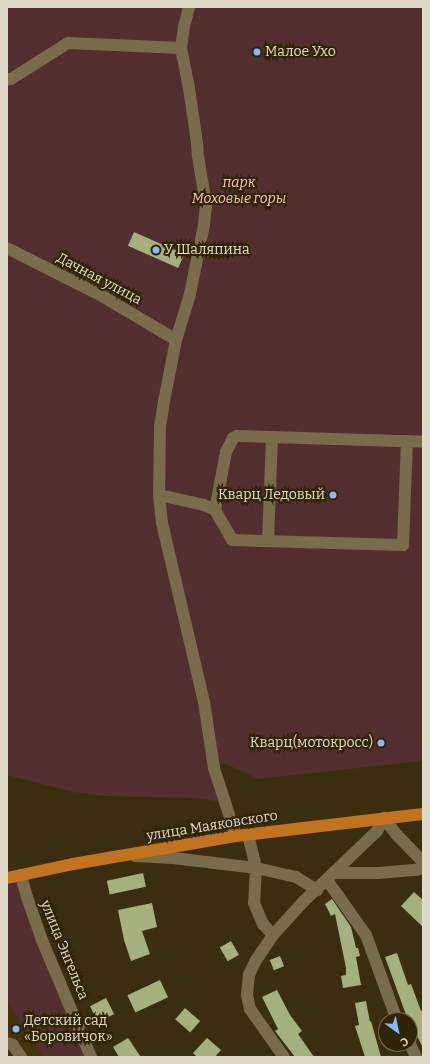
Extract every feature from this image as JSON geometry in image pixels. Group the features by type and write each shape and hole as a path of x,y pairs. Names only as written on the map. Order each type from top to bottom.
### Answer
{"main road":[{"name":"улица Маяковского","path":"7,878 122,855 242,836 423,814"}],"street":[{"path":"189,7 181,48 189,88 206,205 200,250 190,294 176,340 160,426 159,495 162,523 204,702 214,768 256,868 254,903 263,924 273,935"},
{"path":"7,79 11,80 68,43 181,48"},
{"name":"Дачная улица","path":"7,248 104,297 176,340"},
{"path":"215,510 226,452 234,438 241,435 423,442"},
{"path":"268,541 272,437"},
{"path":"159,495 204,505 215,510 232,540 404,545 406,441"},
{"path":"284,1057 250,1009 247,995 249,975 255,962 273,935 303,902 377,831 384,818 397,835 423,862"},
{"path":"122,855 173,858 256,868 296,877 317,890"},
{"path":"330,876 416,870 423,868"},
{"name":"улица Энгельса","path":"21,875 42,940 88,1056"},
{"path":"330,876 366,935 394,1012"},
{"path":"7,1043 13,1045 21,1057"}],"shaded area":[{"name":"Детский сад «Боровичок»","path":"7,1002 43,1057 7,1057"}],"green space":[{"name":"парк Моховые горы","path":"7,7 423,7 423,761 258,779 224,763 214,769 225,802 192,798 105,796 73,792 7,775"},
{"path":"21,875 91,1057 43,1057 7,1002 7,878"}],"building":[{"name":"У Шаляпина","path":"134,232 184,254 178,268 128,246"},
{"path":"143,873 146,887 110,894 107,881"},
{"path":"414,892 423,900 423,927 401,906"},
{"path":"332,899 351,927 356,948 358,948 360,956 356,957 361,985 343,988 341,976 346,975 346,968 335,914 331,916 325,904"},
{"path":"152,903 157,927 142,931 150,954 131,961 124,940 118,910"},
{"path":"231,941 239,955 228,961 220,948"},
{"path":"397,953 408,985 411,984 421,1011 423,1010 423,1048 418,1038 418,1012 405,1012 385,957"},
{"path":"280,956 284,966 274,970 270,960"},
{"path":"160,980 168,997 135,1012 127,995"},
{"path":"277,990 290,1015 302,1031 298,1034 314,1057 295,1057 275,1031 278,1029 262,997"},
{"path":"106,998 114,1014 98,1022 90,1006"},
{"path":"366,1001 370,1022 371,1021 378,1046 378,1052 380,1052 381,1057 365,1057 355,1026 359,1025 355,1003"},
{"path":"185,1008 200,1021 190,1032 175,1019"},
{"path":"128,1038 141,1057 119,1057 113,1047"},
{"path":"207,1038 221,1050 215,1057 197,1057 193,1053"}],"place":[{"name":"Малое Ухо","path":"257,52"},
{"name":"У Шаляпина","path":"156,250"},
{"name":"Кварц Ледовый","path":"333,495"},
{"name":"Кварц(мотокросс)","path":"381,743"},
{"name":"Детский сад «Боровичок»","path":"16,1029"}]}
